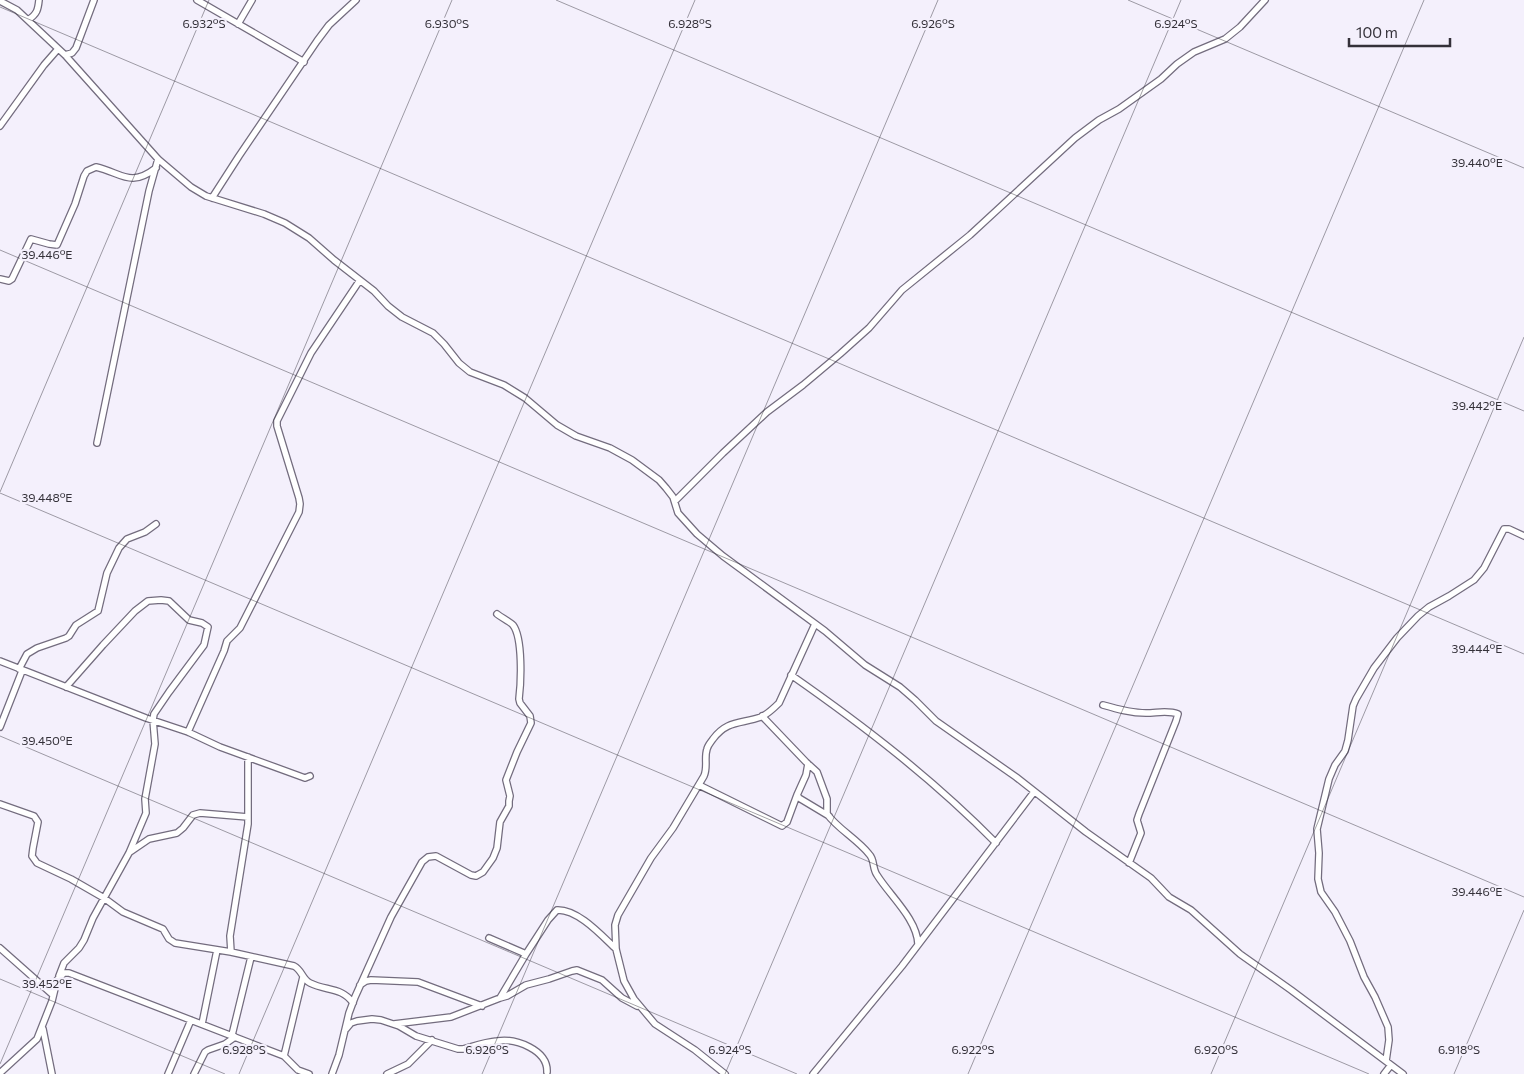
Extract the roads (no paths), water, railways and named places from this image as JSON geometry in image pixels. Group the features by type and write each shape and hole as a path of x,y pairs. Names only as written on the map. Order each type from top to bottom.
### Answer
{"street":[{"path":"28,20 36,14 39,0"},
{"path":"65,55 72,53 76,48 94,0"},
{"path":"197,0 304,62"},
{"path":"238,24 252,0"},
{"path":"212,198 329,26 356,0"},
{"path":"675,501 767,412 840,354 869,328 902,290 970,234 1075,138 1099,120 1119,110 1194,52 1225,39 1240,27 1265,0"},
{"path":"0,1 18,10 65,55 158,159 191,187 206,196 264,214 285,223 309,238 374,291 402,317 433,332 470,372 504,385 525,398 557,425 576,436 623,454 659,480 671,494 678,513 697,534 723,556 815,624 866,665 900,687 936,721 1016,777 1129,864 1151,878 1169,897 1191,910 1240,954 1403,1074"},
{"path":"0,126 44,65 58,49"},
{"path":"96,443 149,191 158,159"},
{"path":"0,278 9,281 12,279 31,239 57,245 70,217 87,171 96,167 133,179 143,177 156,168"},
{"path":"188,732 226,643 240,628 298,512 299,498 277,421 312,352 360,280"},
{"path":"0,727 27,654 37,648 66,638 76,625 98,611 107,573 119,548 127,539 145,532 156,524"},
{"path":"1384,1074 1389,1063 1388,1027 1364,977 1350,941 1335,912 1321,892 1318,878 1319,853 1317,829 1324,797 1335,765 1345,751 1353,706 1374,668 1397,638 1418,616 1480,574 1504,529 1509,529 1524,536"},
{"path":"0,1074 38,1039 64,963 84,940 93,918 129,853 146,813 145,799 155,744 153,720 158,707 204,644 208,630 206,625 189,620 169,601 148,601 135,611 66,687"},
{"path":"332,1074 339,1055 349,1013 360,986 391,917 422,862 428,857 436,856 476,876 483,872 493,858 497,848 500,822 508,806 510,796 506,780 529,729 531,720 528,712 520,703 520,665 517,632 510,622 497,614"},
{"path":"725,1074 695,1050 655,1024 640,1007 624,981 616,948 615,925 618,915 651,858 672,828 706,772 707,750 716,734 730,724 762,716 779,703 815,624"},
{"path":"0,661 188,732 220,747 305,778 310,776"},
{"path":"791,675 900,755 971,817 996,843"},
{"path":"1103,705 1137,712 1169,712 1178,714 1138,814 1137,820 1141,833 1129,864"},
{"path":"762,716 817,772 827,799 829,816"},
{"path":"231,952 230,936 248,817 248,757"},
{"path":"699,785 782,826 787,822 806,775 808,764"},
{"path":"812,1074 918,944 1034,792"},
{"path":"797,794 799,798 829,816 871,856 877,875 914,927 918,944"},
{"path":"0,804 34,816 37,819 38,825 32,856 37,863 71,879 104,898 122,912 163,929 169,939 175,943 231,952 294,966 308,982 346,994 353,1003"},
{"path":"129,853 149,839 177,833 194,815 200,813 248,817"},
{"path":"500,998 526,954 555,912 561,910 571,913 586,922 616,948"},
{"path":"488,938 526,954"},
{"path":"0,948 53,995"},
{"path":"202,1024 216,950"},
{"path":"194,1074 205,1052 225,1044 234,1036 251,957"},
{"path":"394,1024 451,1017 507,996 526,985 572,970 577,970 602,980 622,998 640,1007"},
{"path":"60,976 64,973 73,973 184,1016 284,1056 298,1070 309,1074"},
{"path":"284,1056 303,977"},
{"path":"360,986 366,981 371,980 418,982 482,1006"},
{"path":"345,1030 351,1023 372,1019 394,1024 416,1036 454,1048 463,1049 498,1040 516,1042 541,1054 548,1066 547,1072"},
{"path":"168,1074 191,1020"},
{"path":"42,1027 52,1074"},
{"path":"386,1074 408,1064 432,1040"}]}
